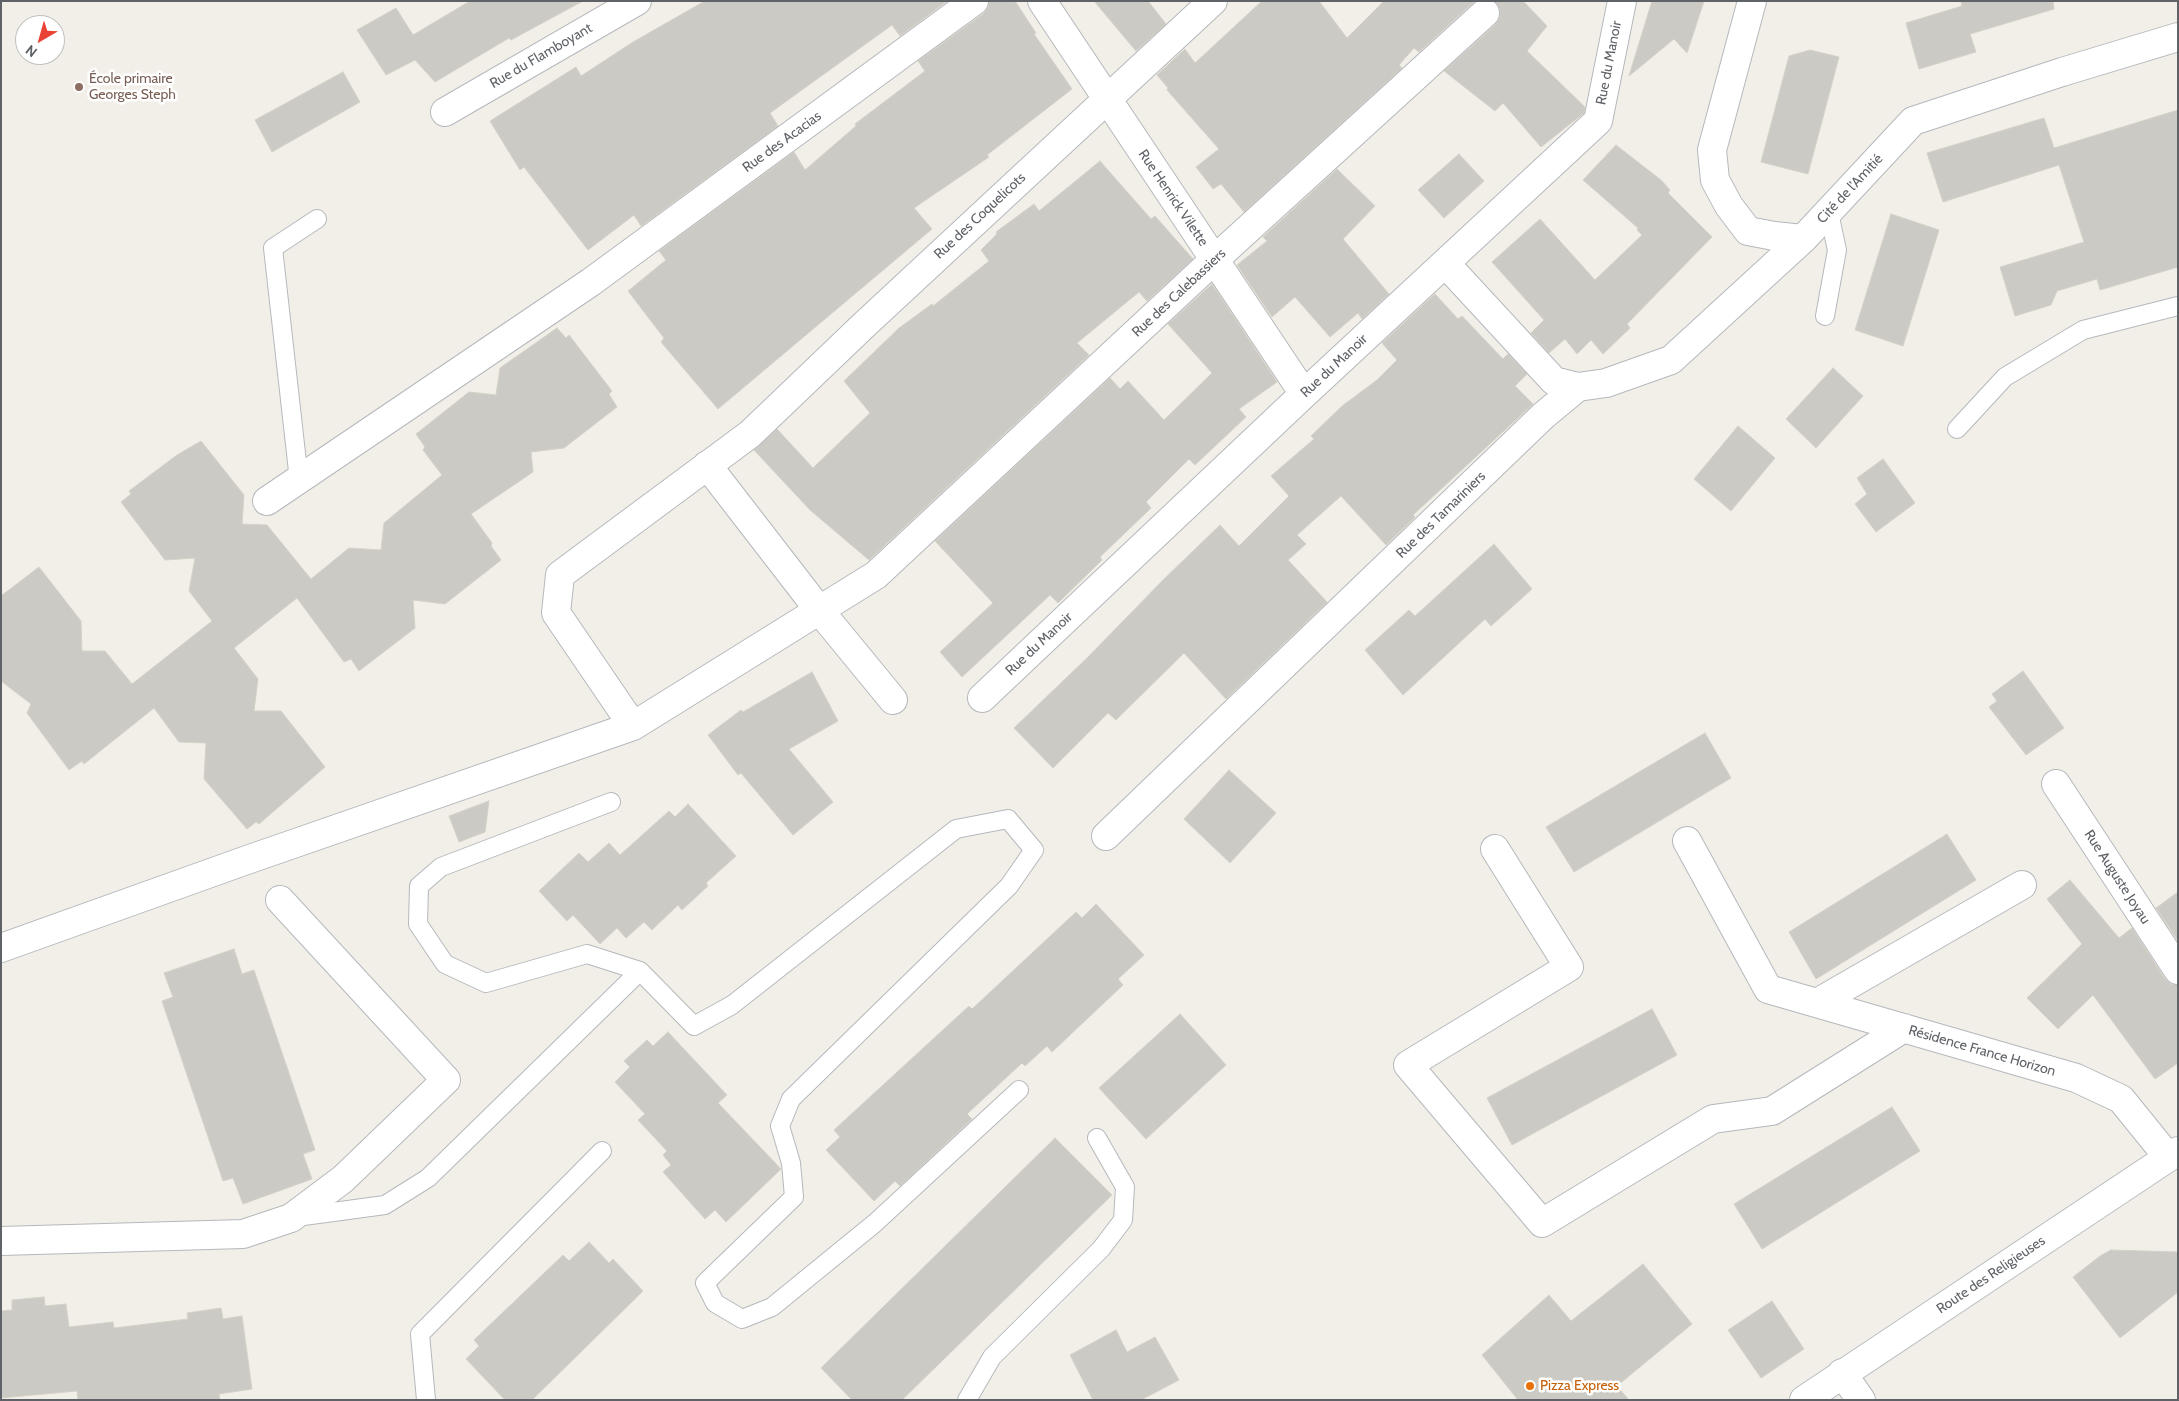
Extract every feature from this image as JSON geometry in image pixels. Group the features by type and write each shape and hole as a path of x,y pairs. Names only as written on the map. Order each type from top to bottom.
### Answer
{"street":[{"name":"Rue du Flamboyant","path":"445,112 637,1"},
{"name":"Rue des Acacias","path":"268,502 591,282 974,1"},
{"name":"Rue Henrick Vilette","path":"1042,1 1304,394"},
{"name":"Rue des Coquelicots","path":"633,726 556,613 560,575 750,434 1212,1"},
{"name":"Rue du Manoir","path":"982,698 1304,394 1598,122 1622,1"},
{"path":"1752,1 1712,150 1714,180 1729,206 1748,230 1774,236 1803,239"},
{"name":"Rue des Calebassiers","path":"1,948 235,864 633,726 876,575 1214,260 1485,13"},
{"name":"Cité de l’Amitié","path":"1803,239 1913,121 2033,81 2178,38"},
{"path":"1445,263 1554,381 1578,387 1606,383 1671,360 1803,239"},
{"name":"Rue des Tamariniers","path":"1106,836 1544,415 1578,387"},
{"path":"707,465 819,610 892,700"},
{"name":"Rue Auguste Joyau","path":"2056,784 2178,970"},
{"name":"Résidence France Horizon","path":"1686,841 1768,989 2076,1078 2122,1099 2173,1154"},
{"path":"1495,849 1570,967 1408,1064 1542,1223 1713,1119 1772,1111 1904,1028"},
{"path":"1817,1003 2022,884"},
{"path":"1,1241 243,1234 291,1218 343,1178 446,1080 280,900"},
{"name":"Route des Religieuses","path":"1804,1400 2173,1154"},
{"path":"1842,1373 1861,1400"}],"lane":[{"path":"1825,316 1837,250 1829,213"},
{"path":"299,480 273,248 317,219"},
{"path":"1957,429 2006,377 2082,330 2178,306"},
{"path":"611,802 441,867 419,886 418,924 445,964 486,983 587,954 640,971 694,1026 732,1006 956,829 1008,819 1034,850 1009,886 791,1099 780,1126 791,1163 794,1197 705,1283 715,1303 742,1318 772,1307 868,1229 1019,1090"},
{"path":"291,1218 385,1205 428,1178 640,971"},
{"path":"967,1400 992,1357 1101,1249 1123,1220 1125,1187 1097,1138"},
{"path":"426,1400 420,1334 602,1151"}],"building":[{"path":"470,1 583,1 511,40 509,38 435,82 415,60 386,75 357,30 396,8 413,35"},
{"path":"705,1 947,1 900,36 892,25 770,113 778,126 641,226 634,215 588,250 524,167 520,170 490,121 576,67 581,76 633,42"},
{"path":"989,1 1015,1 1036,33 1034,34 1072,89 987,155 989,157 914,208 932,229 718,409 661,342 664,338 628,291 666,260 659,251 794,152 805,170 856,126 855,124 925,71 918,61 983,14 988,8"},
{"path":"1094,1 1148,1 1166,24 1136,51"},
{"path":"1262,1 1319,1 1347,38 1384,1 1475,1 1419,52 1414,48 1399,65 1402,68 1244,212 1221,184 1213,189 1196,167 1219,149 1167,90 1168,88 1157,75 1185,49 1195,63"},
{"path":"1495,1 1523,1 1547,26 1527,51 1585,107 1584,113 1541,147 1503,103 1495,111 1444,71 1496,24 1500,17 1500,10"},
{"path":"1652,1 1704,1 1687,53 1674,39 1629,76"},
{"path":"1961,1 2053,1 2054,9 1970,34 1976,52 1919,69 1906,23 1962,6"},
{"path":"1810,50 1839,57 1808,174 1761,162 1789,56"},
{"path":"343,72 360,102 272,152 255,120"},
{"path":"2178,110 2178,267 2100,290 2097,279 2057,291 2051,305 2015,316 2000,267 2084,242 2059,165 1943,202 1927,153 2044,118 2054,148"},
{"path":"1616,145 1661,180 1670,190 1668,193 1712,237 1627,324 1630,328 1603,354 1591,340 1577,354 1565,339 1549,353 1531,333 1544,320 1492,262 1540,219 1595,280 1642,235 1637,230 1638,228 1583,180"},
{"path":"1459,154 1484,181 1444,218 1418,190"},
{"path":"1100,161 1151,219 1155,216 1193,259 1147,301 1139,292 1077,343 1089,355 869,560 810,510 754,450 777,429 813,468 870,413 844,381 899,328 932,304 933,306 989,261 981,250 997,234 996,232 1034,204 1039,211"},
{"path":"1337,169 1375,206 1343,239 1389,294 1362,319 1358,313 1330,337 1295,297 1272,317 1237,265 1267,241 1263,237"},
{"path":"1891,214 1939,230 1903,346 1855,330"},
{"path":"1212,284 1277,382 1239,409 1246,417 1195,465 1189,459 1146,502 1151,508 1100,557 1102,560 1058,603 1050,595 962,677 940,652 993,603 935,541 1110,378 1120,389 1128,381 1164,420 1212,373 1168,324"},
{"path":"1435,294 1458,319 1462,316 1503,359 1508,354 1527,374 1515,386 1533,404 1413,515 1415,517 1386,545 1341,496 1297,535 1306,544 1288,560 1327,602 1226,699 1184,653 1116,720 1108,713 1053,768 1014,728 1220,525 1239,546 1289,496 1271,476 1314,439 1311,436 1342,406 1377,380 1397,360 1382,343"},
{"path":"557,328 566,338 569,335 612,391 609,394 617,407 564,448 531,452 533,472 471,514 492,543 491,546 501,560 445,604 413,600 415,628 359,671 351,659 344,662 297,598 234,648 258,679 254,711 281,711 325,767 259,824 256,822 247,829 204,779 206,743 179,742 154,708 84,764 82,761 69,770 27,713 31,704 1,681 1,596 39,567 81,621 82,651 105,651 132,684 212,621 189,591 195,558 165,560 121,502 131,494 129,491 177,455 201,441 244,495 242,524 267,525 311,579 349,548 381,550 384,523 442,475 423,450 425,447 416,434 469,392 496,395 500,368"},
{"path":"1833,368 1863,396 1816,448 1786,419"},
{"path":"1738,426 1775,458 1731,511 1694,479"},
{"path":"1883,459 1915,503 1876,532 1855,504 1867,494 1857,478"},
{"path":"1494,544 1532,589 1491,626 1485,619 1403,695 1365,650 1409,610 1415,616"},
{"path":"2023,671 2064,728 2026,755 1989,707 1997,701 1992,694"},
{"path":"812,672 838,721 789,749 833,802 793,835 741,773 738,775 708,735 741,710 743,712"},
{"path":"1705,733 1731,778 1574,872 1546,827"},
{"path":"1229,770 1276,813 1230,863 1184,819"},
{"path":"489,801 485,832 459,842 449,816"},
{"path":"688,804 736,856 706,883 708,886 682,910 678,905 652,930 644,922 626,938 617,928 600,944 573,915 567,921 539,891 579,853 588,862 609,843 620,855 669,811 675,817"},
{"path":"1947,834 1976,880 1816,979 1789,932"},
{"path":"2070,880 2119,938 2132,928 2165,979 2171,984 2178,985 2178,1063 2155,1079 2093,995 2058,1029 2027,998 2082,944 2047,899"},
{"path":"2178,892 2178,941 2156,908"},
{"path":"1096,904 1144,955 1118,979 1123,985 1052,1052 1047,1046 1025,1066 1022,1063 967,1114 972,1119 900,1186 895,1181 874,1201 826,1150 840,1137 834,1130 969,1006 972,1009 1076,912 1082,918"},
{"path":"234,949 242,974 254,970 315,1150 303,1154 312,1179 243,1204 233,1178 223,1181 162,1001 173,997 164,973"},
{"path":"1652,1009 1677,1055 1512,1145 1487,1098"},
{"path":"1180,1014 1226,1065 1146,1139 1099,1088"},
{"path":"668,1032 727,1095 718,1103 781,1169 726,1222 715,1210 705,1219 663,1172 671,1165 663,1155 667,1151 638,1120 645,1114 615,1082 630,1067 624,1061 647,1040 653,1046"},
{"path":"1892,1107 1920,1151 1762,1249 1734,1204"},
{"path":"1055,1138 1112,1195 902,1400 852,1400 821,1368"},
{"path":"589,1242 609,1263 613,1259 643,1291 532,1400 505,1400 466,1359 479,1346 474,1340 563,1255 569,1261"},
{"path":"2111,1250 2178,1252 2178,1292 2120,1338 2073,1277"},
{"path":"1643,1264 1692,1324 1617,1386 1629,1400 1518,1400 1482,1355 1549,1295 1571,1321"},
{"path":"44,1297 45,1306 66,1304 69,1327 113,1322 114,1328 188,1319 187,1313 221,1308 223,1319 242,1316 252,1389 219,1394 220,1400 78,1400 77,1391 1,1398 1,1311 12,1310 12,1300"},
{"path":"1772,1301 1804,1349 1761,1378 1728,1330"},
{"path":"1116,1330 1127,1352 1155,1337 1179,1380 1141,1400 1093,1400 1070,1355"}],"place":[{"name":"École primaire Georges Steph","path":"79,87"},
{"name":"Pizza Express","path":"1530,1386"}]}
